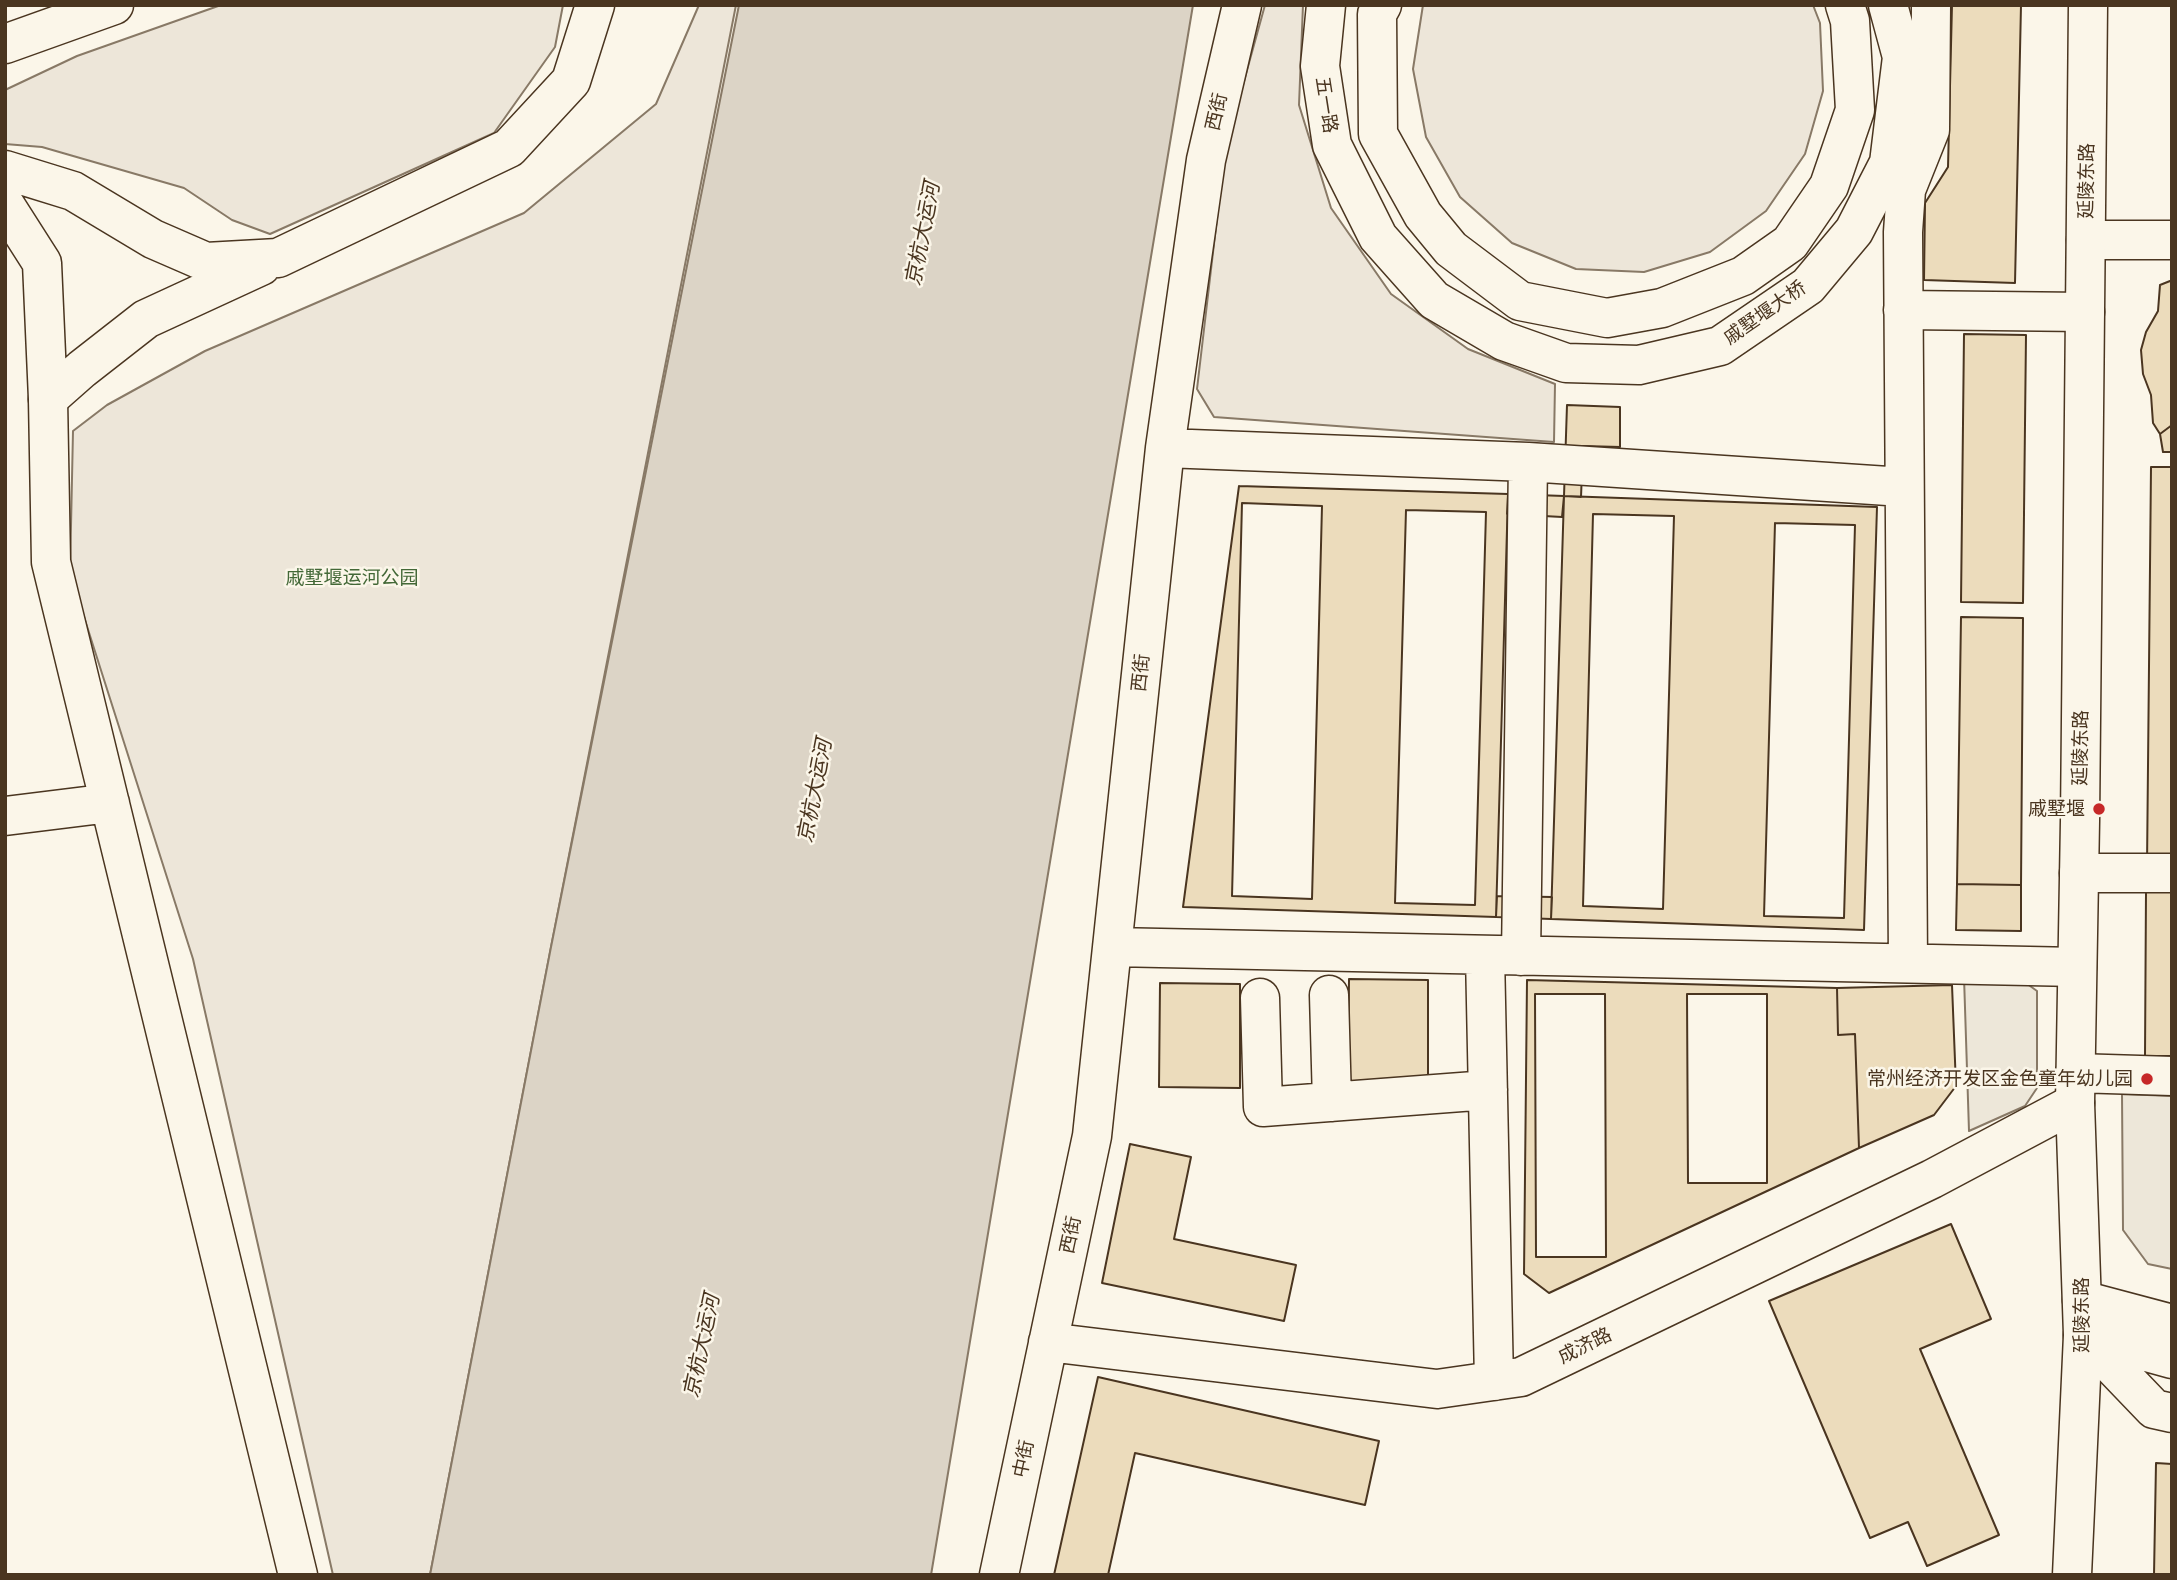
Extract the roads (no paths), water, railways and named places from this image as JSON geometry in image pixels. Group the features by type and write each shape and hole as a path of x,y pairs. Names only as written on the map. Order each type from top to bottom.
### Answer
{"street":[{"path":"5,44 114,5"},
{"path":"48,399 146,319 509,148 571,81 595,5"},
{"name":"西街","path":"1048,1342 1092,1136 1166,448 1206,160 1242,5"},
{"name":"五一路","path":"1326,5 1320,66 1332,145 1378,237"},
{"path":"1382,5 1377,14 1378,134 1423,215 1451,249 1520,301 1607,318 1662,308 1743,276 1790,243 1829,186 1855,110 1850,21 1845,5"},
{"name":"戚墅堰大桥","path":"1378,237 1434,300 1504,341 1566,363 1639,365 1720,346 1808,286 1854,231 1889,163 1902,57 1888,5"},
{"path":"1908,963 1903,232 1906,190 1930,130 1931,5"},
{"name":"延陵东路","path":"2072,1575 2083,1317 2075,1088 2088,5"},
{"path":"5,170 74,191 153,239 206,262 278,258"},
{"path":"5,205 42,263 51,562 298,1575"},
{"path":"2086,240 2172,240"},
{"path":"1903,310 2085,312"},
{"path":"1166,448 1528,462 1903,487"},
{"path":"1494,1381 1488,1090 1503,955 1528,462"},
{"path":"5,816 110,803"},
{"path":"2079,873 2172,873"},
{"path":"1112,947 2077,967"},
{"path":"1329,995 1332,1102"},
{"path":"1260,998 1263,1107 1488,1090"},
{"path":"2075,1088 2172,1076"},
{"name":"成济路","path":"1048,1342 1437,1389 1521,1377 1932,1179 2075,1088"},
{"path":"2083,1317 2172,1324"},
{"path":"2083,1317 2172,1359"},
{"path":"2083,1317 2154,1409 2172,1413"},
{"name":"中街","path":"999,1575 1048,1342"}],"water":[{"name":"京杭大运河","path":"739,5 1193,5 931,1575 430,1575 551,947"}],"place":[{"name":"戚墅堰","path":"2099,809"},
{"name":"常州经济开发区金色童年幼儿园","path":"2147,1079"}],"park label":[{"name":"戚墅堰运河公园","path":"352,578"}]}
